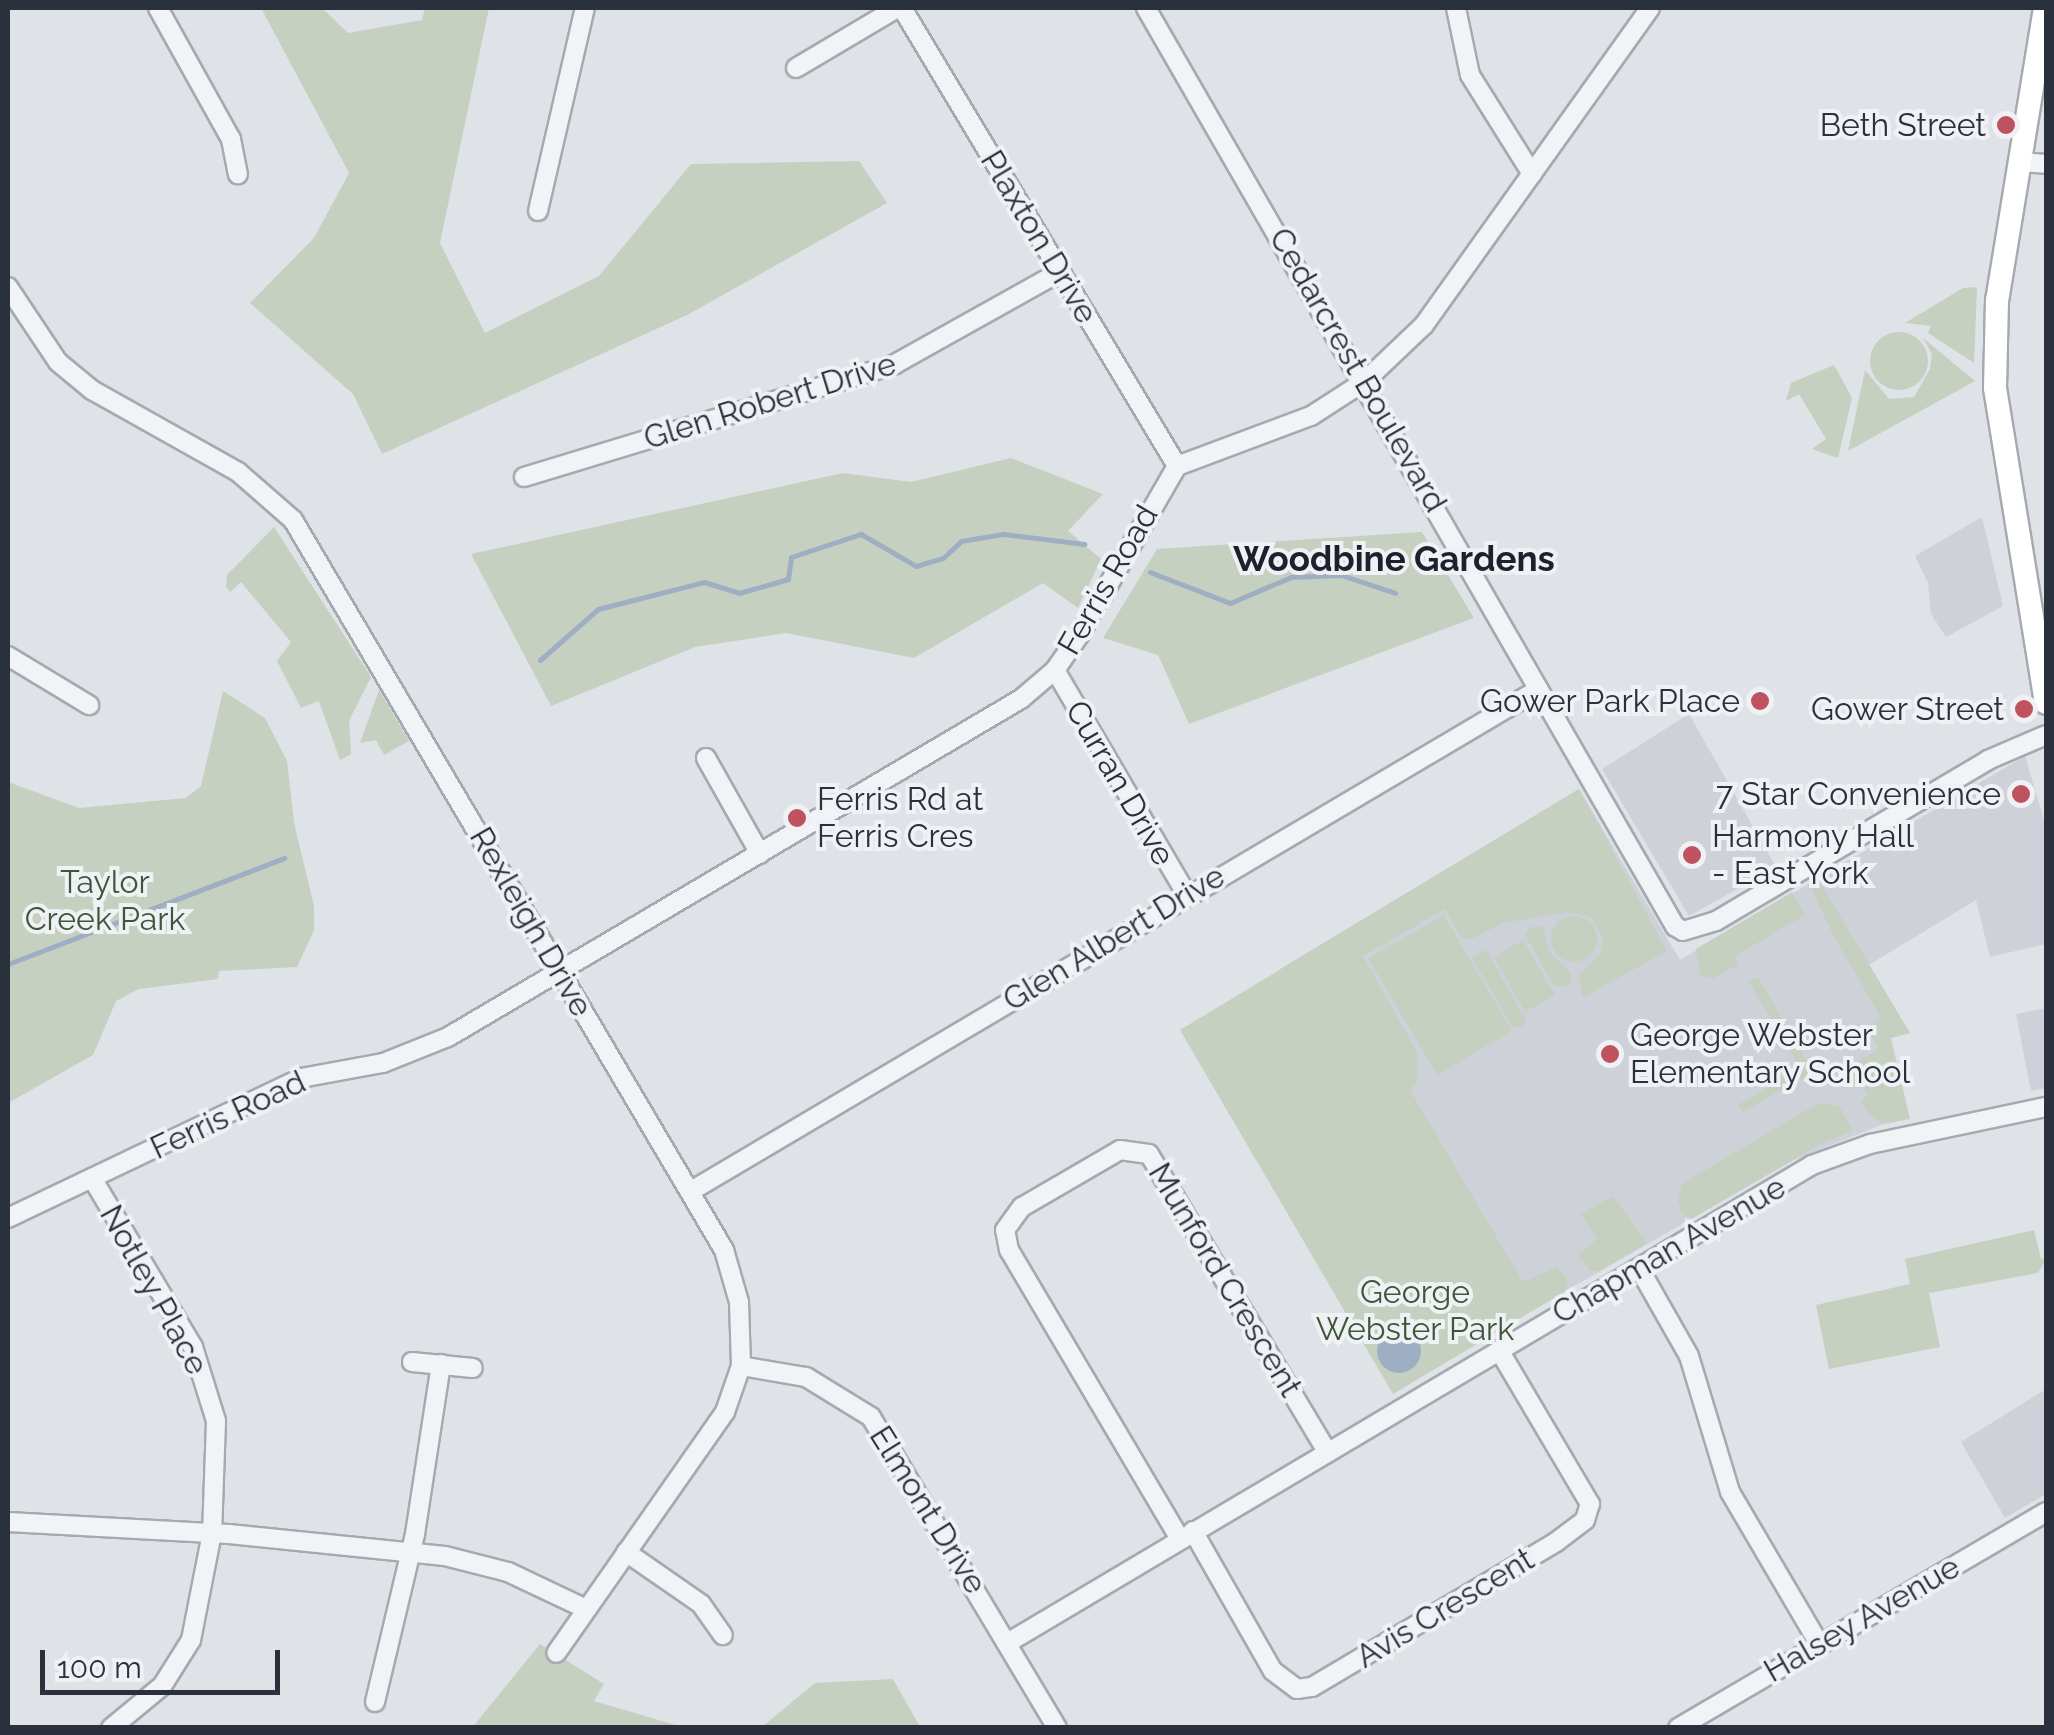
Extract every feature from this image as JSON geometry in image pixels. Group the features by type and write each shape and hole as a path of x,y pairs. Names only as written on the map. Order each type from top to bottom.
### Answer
{"street":[{"path":"158,8 231,139 238,174"},
{"path":"538,210 585,8"},
{"path":"796,68 899,8"},
{"name":"Plaxton Drive","path":"899,8 1177,466"},
{"name":"Cedarcrest Boulevard","path":"1146,8 1366,381 1675,926 1693,930 1988,760 2046,735"},
{"path":"1456,8 1470,76 1532,174"},
{"path":"1177,466 1294,425 1366,381 1436,311 1650,8"},
{"path":"2046,8 1998,300 1995,388 2046,703"},
{"path":"2019,162 2046,164"},
{"name":"Glen Robert Drive","path":"524,477 895,364 1058,273"},
{"name":"Rexleigh Drive","path":"8,288 34,334 69,372 238,472 293,520 691,1191 736,1284 741,1366 718,1427 582,1608 556,1653"},
{"name":"Ferris Road","path":"8,1218 302,1078 416,1052 988,720 1055,670 1177,466"},
{"path":"8,656 89,704"},
{"name":"Curran Drive","path":"1055,670 1187,895"},
{"name":"Glen Albert Drive","path":"691,1191 1539,689"},
{"path":"706,758 760,854"},
{"name":"Chapman Avenue","path":"1009,1642 1326,1450 1839,1154 2046,1107"},
{"name":"Munford Crescent","path":"1187,1535 1009,1250 1005,1230 1022,1207 1120,1150 1149,1154 1326,1450"},
{"name":"Notley Place","path":"92,1178 193,1347 216,1421 212,1533 191,1640 162,1686 111,1728"},
{"path":"1639,1268 1689,1356 1730,1492 1819,1644"},
{"name":"Avis Crescent","path":"1187,1535 1274,1671 1297,1689 1312,1687 1556,1542 1585,1520 1590,1504 1499,1350"},
{"path":"412,1362 473,1368"},
{"path":"375,1702 412,1553 441,1364"},
{"name":"Elmont Drive","path":"741,1366 806,1377 871,1417 1057,1728"},
{"name":"Halsey Avenue","path":"1678,1728 2046,1512"},
{"path":"8,1522 212,1533 479,1562 582,1608"},
{"path":"626,1552 701,1604 723,1635"}],"shaded area":[{"path":"1982,517 2003,606 1946,637 1931,614 1928,583 1915,556"},
{"path":"1689,714 1776,867 1689,916 1602,769"},
{"name":"George Webster Elementary School","path":"2025,756 2046,827 2046,944 1990,957 1976,900 1867,966 1910,1033 1887,1039 1903,1116 1794,1160 1524,1315 1280,969 1579,789 1680,960"},
{"path":"2046,1008 2046,1088 2031,1091 2016,1014"},
{"path":"2046,1389 2046,1494 2005,1518 1961,1442"}],"green space":[{"path":"261,8 322,8 348,33 422,20 425,8 489,8 440,243 485,333 599,276 691,164 859,161 887,203 687,315 382,454 353,394 250,303 314,238 349,173"},
{"path":"1977,287 1974,363 1928,333 1931,326 1905,323 1963,288"},
{"path":"1899,332 1919,341 1928,361 1919,381 1899,390 1879,381 1870,361 1879,341"},
{"path":"1923,338 1975,381 1848,451 1865,370 1889,399 1914,397 1930,369 1932,354"},
{"path":"1834,365 1852,398 1838,458 1812,449 1826,439 1799,394 1786,401 1791,383"},
{"path":"1011,458 1103,494 1068,531 1101,559 1078,608 1043,583 914,658 786,633 695,647 551,706 471,554 843,473 911,482"},
{"path":"274,527 371,677 349,721 351,754 340,760 319,701 301,708 277,661 291,642 241,582 230,592 226,587 227,575"},
{"path":"1422,532 1474,618 1189,724 1158,655 1103,638 1157,549"},
{"path":"379,690 409,741 384,755 376,740 360,743"},
{"name":"Taylor Creek Park","path":"223,691 265,718 287,761 294,823 314,906 314,930 297,967 219,971 218,979 139,989 116,1001 93,1055 8,1103 8,782 79,808 186,798 201,786"},
{"name":"George Webster Park","path":"1579,789 1667,951 1582,998 1579,975 1601,952 1603,937 1591,917 1568,912 1503,923 1471,939 1461,938 1445,909 1363,956 1417,1052 1418,1081 1410,1090 1523,1282 1557,1267 1568,1280 1566,1291 1393,1394 1180,1030"},
{"path":"1817,877 1910,1033 1891,1038 1910,1119 1884,1124 1870,1116 1860,1101 1868,1095 1862,1084 1853,1088 1843,1070 1879,1049 1867,1027 1881,1018 1812,890 1810,881"},
{"path":"1792,892 1805,915 1735,956 1739,964 1712,979 1700,975 1696,949"},
{"path":"1444,915 1512,1031 1437,1075 1368,958"},
{"path":"1574,916 1590,923 1597,939 1590,955 1574,962 1558,955 1551,939 1558,923"},
{"path":"1530,927 1543,927 1550,953 1571,973 1570,986 1554,986 1525,935"},
{"path":"1523,940 1555,995 1525,1012 1494,957"},
{"path":"1486,949 1526,1021 1521,1028 1512,1026 1472,958"},
{"path":"1758,977 1813,1072 1743,1112 1738,1105 1800,1068 1749,982"},
{"path":"1819,1103 1839,1106 1853,1131 1820,1144 1691,1219 1682,1213 1677,1201 1683,1183"},
{"path":"1613,1196 1647,1243 1600,1271 1590,1271 1578,1255 1597,1239 1581,1214"},
{"path":"2034,1230 2041,1259 2046,1259 2038,1273 1929,1293 1940,1347 1829,1369 1816,1305 1910,1284 1905,1259"},
{"path":"540,1644 604,1684 594,1701 682,1727 472,1728"},
{"path":"893,1679 920,1727 762,1727 815,1683"}],"water":[{"path":"1399,1329 1414,1336 1421,1351 1414,1366 1399,1373 1384,1366 1377,1351 1384,1336"}],"waterway":[{"path":"540,660 598,609 704,582 739,593 788,579 791,557 861,534 916,566 943,558 961,541 1003,534 1084,544"},
{"path":"1150,572 1230,603 1291,577 1341,575 1395,593"},
{"path":"8,964 284,858"}],"place":[{"name":"Beth Street","path":"2006,125"},
{"name":"Gower Park Place","path":"1760,701"},
{"name":"Gower Street","path":"2024,709"},
{"name":"7 Star Convenience","path":"2021,794"},
{"name":"Ferris Rd at Ferris Cres","path":"797,818"},
{"name":"Harmony Hall - East York","path":"1692,855"},
{"name":"George Webster Elementary School","path":"1610,1054"}],"district":[{"name":"Woodbine Gardens","path":"1394,559"}]}
